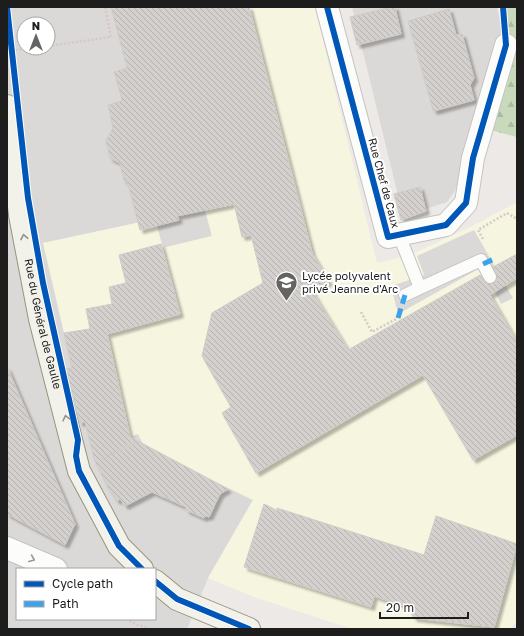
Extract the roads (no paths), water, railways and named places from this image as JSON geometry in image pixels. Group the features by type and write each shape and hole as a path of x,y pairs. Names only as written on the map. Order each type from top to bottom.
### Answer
{"main road":[{"name":"Rue du Général de Gaulle","path":"7,106 9,139 20,215 40,319 79,471 119,546 141,568"},
{"path":"156,582 177,599 249,629"}],"street":[{"name":"Rue Chef de Caux","path":"327,7 388,236 446,225 466,203 473,158 506,45"},
{"path":"7,548 54,568"},
{"path":"156,596 177,599"}],"lane":[{"path":"399,235 420,288"},
{"path":"405,295 481,260 490,277"}],"place":[{"name":"Lycée polyvalent privé Jeanne d'Arc","path":"287,302"}]}
